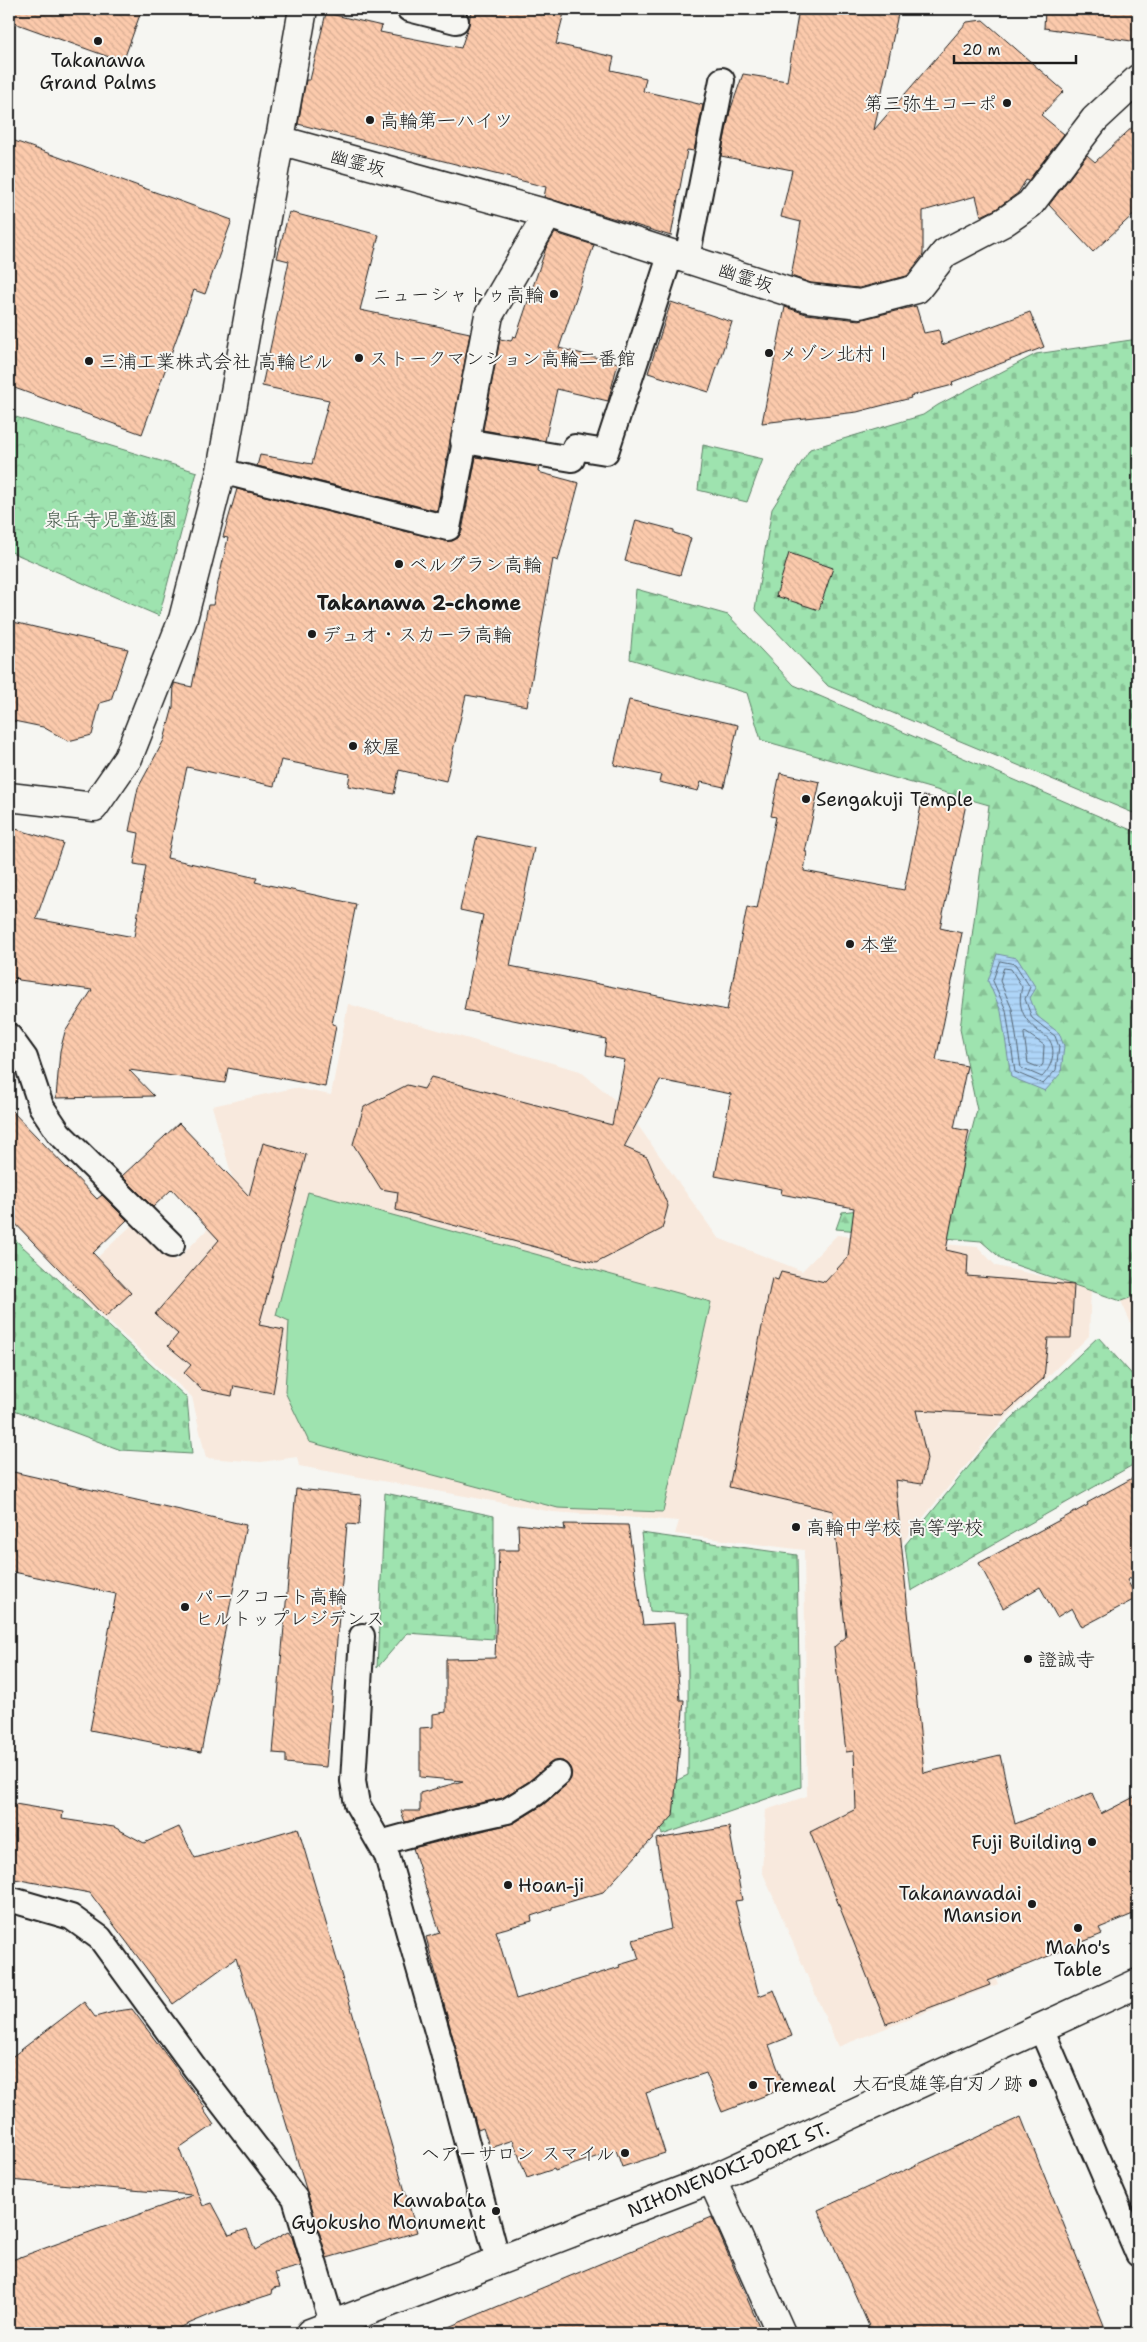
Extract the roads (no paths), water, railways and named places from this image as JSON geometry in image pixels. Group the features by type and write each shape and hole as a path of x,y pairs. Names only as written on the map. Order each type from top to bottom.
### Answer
{"street":[{"path":"9,797 94,807 128,758 183,619 221,471 303,9"},
{"name":"幽霊坂","path":"279,140 548,214 808,298 860,304 917,289 945,253 1004,222 1030,204 1095,119 1138,79"},
{"path":"465,441 489,315 548,214"},
{"name":"NIHONENOKI-DORI ST.","path":"321,2328 712,2179 1138,1983"},
{"path":"712,2179 781,2333"}],"lane":[{"path":"408,9 456,21"},
{"path":"221,471 448,528 465,441 572,459 576,447 606,452 679,255 722,80"},
{"path":"9,1036 25,1058 41,1106 59,1133 172,1245"},
{"path":"362,1636 353,1781 357,1804 387,1856 442,2048 498,2261"},
{"path":"380,1843 457,1822 507,1811 536,1793 558,1774"},
{"path":"9,1899 71,1917 100,1938 195,2068 295,2198 321,2328"},
{"path":"1041,2028 1138,2254"}],"water":[{"path":"997,954 1017,958 1036,988 1030,998 1037,1016 1059,1033 1064,1046 1061,1073 1045,1091 1011,1077 1001,1011 988,981"}],"place":[{"name":"Takanawa Grand Palms","path":"98,41"},
{"name":"第三弥生コーポ","path":"1007,103"},
{"name":"高輪第一ハイツ","path":"370,120"},
{"name":"ニューシャトゥ高輪","path":"554,294"},
{"name":"メゾン北村Ⅰ","path":"769,353"},
{"name":"ストークマンション高輪二番館","path":"359,358"},
{"name":"三浦工業株式会社 高輪ビル","path":"89,361"},
{"name":"ベルグラン高輪","path":"399,564"},
{"name":"デュオ・スカーラ高輪","path":"312,634"},
{"name":"紋屋","path":"353,746"},
{"name":"Sengakuji Temple","path":"806,799"},
{"name":"本堂","path":"850,944"},
{"name":"高輪中学校 高等学校","path":"796,1527"},
{"name":"パークコート高輪 ヒルトップレジデンス","path":"185,1607"},
{"name":"證誠寺","path":"1028,1659"},
{"name":"Fuji Building","path":"1092,1842"},
{"name":"Hoan-ji","path":"508,1885"},
{"name":"Takanawadai Mansion","path":"1032,1904"},
{"name":"Maho's Table","path":"1078,1928"},
{"name":"大石良雄等自刃ノ跡","path":"1033,2083"},
{"name":"Tremeal","path":"753,2085"},
{"name":"ヘアーサロン スマイル","path":"625,2153"},
{"name":"Kawabata Gyokusho Monument","path":"496,2211"}],"district":[{"name":"Takanawa 2-chome","path":"419,603"}],"park label":[{"name":"泉岳寺児童遊園","path":"111,519"}]}
